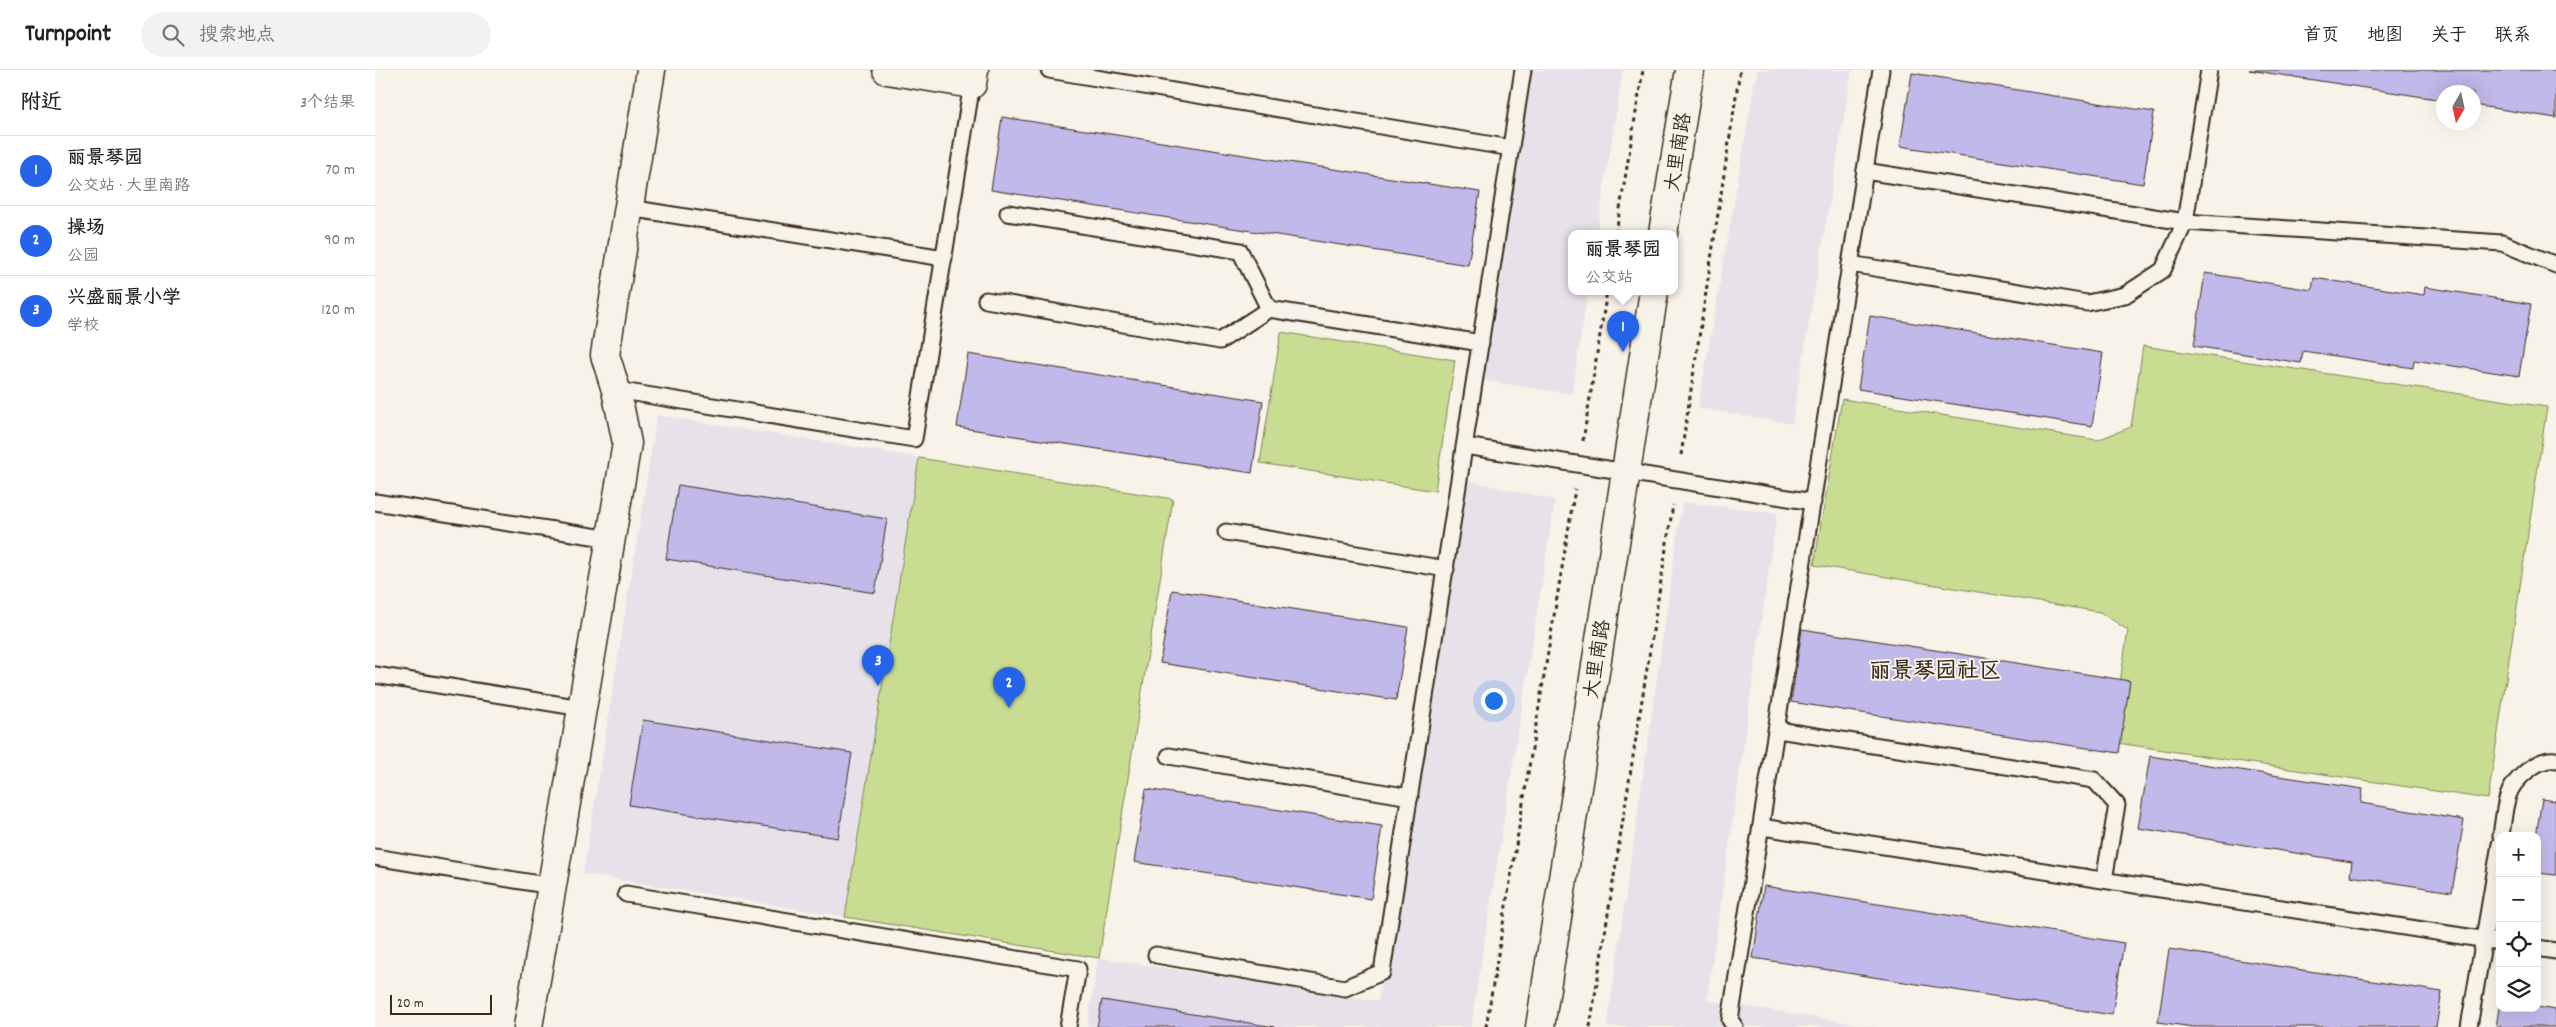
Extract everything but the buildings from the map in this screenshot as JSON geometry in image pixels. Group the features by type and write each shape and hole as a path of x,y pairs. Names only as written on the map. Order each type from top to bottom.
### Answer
{"street":[{"path":"528,1027 627,442 616,390 605,355 651,70"},
{"path":"887,70 973,77"},
{"name":"大里南路","path":"1663,230 1690,70"},
{"name":"大里南路","path":"1540,1027 1653,295"}],"lane":[{"path":"1049,70 1511,148"},
{"path":"1156,955 1345,988 1382,972 1523,70"},
{"path":"1735,1027 1730,1020 1778,730 1881,70"},
{"path":"1850,264 2087,303 2125,295 2163,270 2185,222 2209,70"},
{"path":"616,390 914,439 973,77"},
{"path":"1865,171 2185,222 2502,243 2556,265"},
{"path":"629,208 944,258"},
{"path":"1008,213 1240,251 1269,308"},
{"path":"986,300 1221,341 1269,308 1481,343"},
{"path":"1465,446 1813,502"},
{"path":"375,502 611,539"},
{"path":"1226,532 1446,569"},
{"path":"375,675 582,708"},
{"path":"1778,730 2094,780 2117,805 2104,880"},
{"path":"1169,756 1410,797"},
{"path":"2502,832 2508,794 2529,768 2550,759 2556,760"},
{"path":"1762,827 2496,942"},
{"path":"375,857 552,886"},
{"path":"2469,1027 2496,868"},
{"path":"627,894 1077,969 1068,1027"},
{"path":"2541,949 2556,951"}],"path":[{"path":"1616,230 1643,70"},
{"path":"1590,1027 1740,70"},
{"path":"1485,1027 1606,295"}],"shaded area":[{"path":"1522,70 1623,70 1597,230 1568,230 1568,295 1587,295 1572,394 1474,379"},
{"path":"1757,70 1852,70 1792,424 1698,408"},
{"path":"657,415 1173,499 1099,958 1378,1001 1465,480 1555,500 1471,1027 1087,1027 1098,958 583,874"},
{"path":"1682,502 1777,513 1707,1000 1875,1027 1607,1027"}],"green space":[{"path":"1281,332 1455,360 1435,491 1260,463"},
{"path":"2143,346 2547,407 2488,799 2111,742 2128,630 2100,612 1814,565 1842,399 2097,440 2131,427"},
{"path":"919,458 1173,499 1099,958 845,917"}],"place":[{"name":"丽景琴园","path":"1623,352"},
{"name":"兴盛丽景小学","path":"878,686"},
{"name":"操场","path":"1009,708"}],"district":[{"name":"丽景琴园社区","path":"1935,669"}]}
